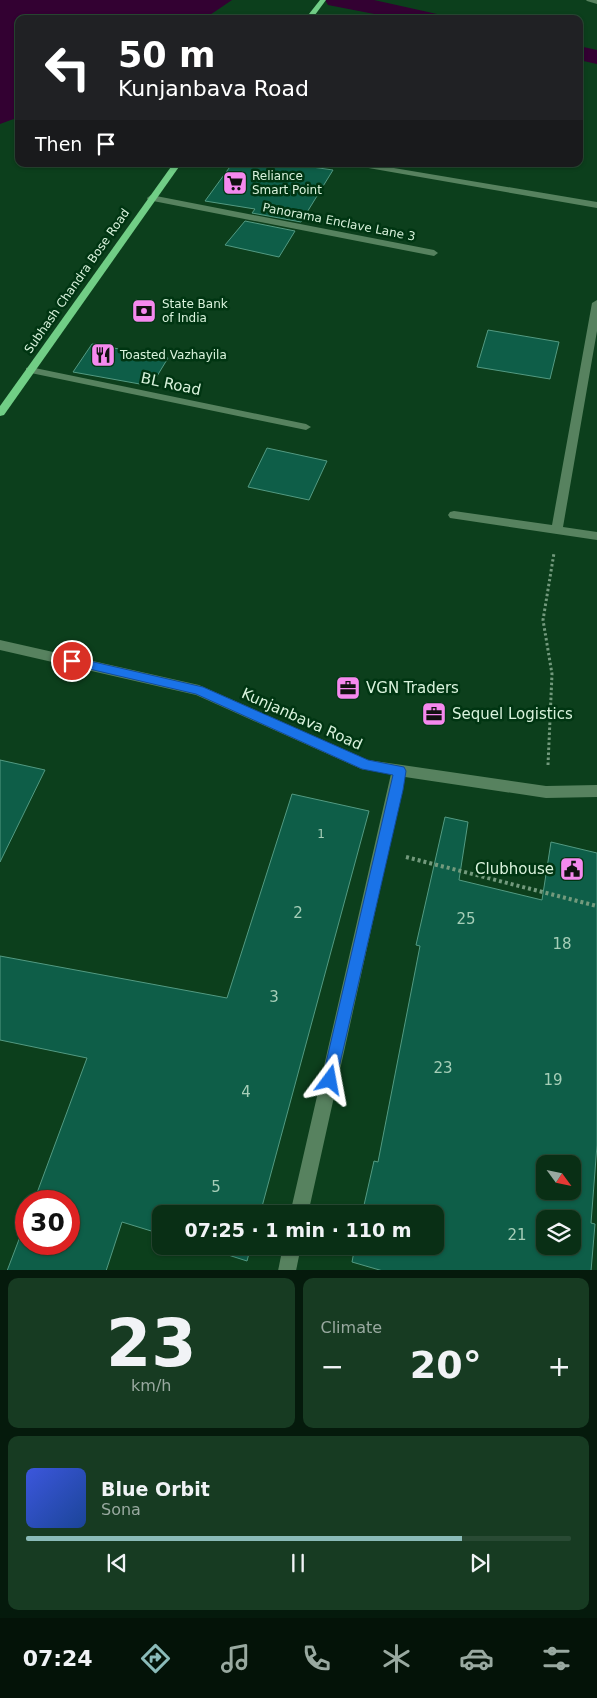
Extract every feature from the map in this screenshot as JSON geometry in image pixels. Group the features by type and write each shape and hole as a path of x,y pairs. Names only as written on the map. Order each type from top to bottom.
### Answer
{"main road":[{"path":"311,15 320,3"},
{"name":"Subhash Chandra Bose Road","path":"0,413 175,167"}],"street":[{"path":"589,0 597,2"},
{"path":"375,167 597,205"},
{"name":"Panorama Enclave Lane 3","path":"151,198 434,253"},
{"path":"557,531 597,303"},
{"name":"BL Road","path":"30,370 306,427"},
{"path":"454,515 597,536"},
{"name":"Kunjanbava Road","path":"0,645 199,690 366,765 546,792 597,791"},
{"path":"302,1205 397,790 399,771"},
{"path":"287,1270 290,1255"}],"path":[{"path":"546,792 552,674 543,620 557,531"},
{"path":"382,851 597,906"}],"shaded area":[{"path":"0,0 232,0 210,15 15,15 15,118 0,124"}],"building":[{"path":"230,167 312,167 333,170 301,222 252,213 255,209 205,201"},
{"path":"245,221 295,231 279,257 225,245"},
{"path":"488,330 559,342 550,379 477,367"},
{"path":"92,344 168,358 151,386 73,372"},
{"path":"267,448 327,461 309,500 248,487"},
{"path":"0,760 45,770 0,862"},
{"path":"292,794 369,811 262,1205 152,1205 152,1231 122,1222 106,1270 7,1270 15,1250 15,1255 80,1255 80,1190 38,1190 87,1058 0,1040 0,956 227,998"},
{"path":"445,817 468,822 459,880 542,900 551,842 597,853 597,1145 591,1223 595,1224 591,1270 380,1270 352,1262 353,1255 444,1255 444,1205 364,1205 374,1161 378,1162 420,946 416,945"},
{"path":"228,1255 249,1255 247,1261"}],"waterway":[{"path":"336,0 412,15"},
{"path":"583,54 597,57"}],"place":[{"name":"Reliance Smart Point","path":"235,183"},
{"name":"State Bank of India","path":"144,311"},
{"name":"Toasted Vazhayila","path":"103,355"},
{"name":"VGN Traders","path":"348,688"},
{"name":"Sequel Logistics","path":"434,714"},
{"name":"Clubhouse","path":"572,869"}],"route":[{"path":"72,661 199,690 366,765 399,771 397,790 330,1080"}]}
